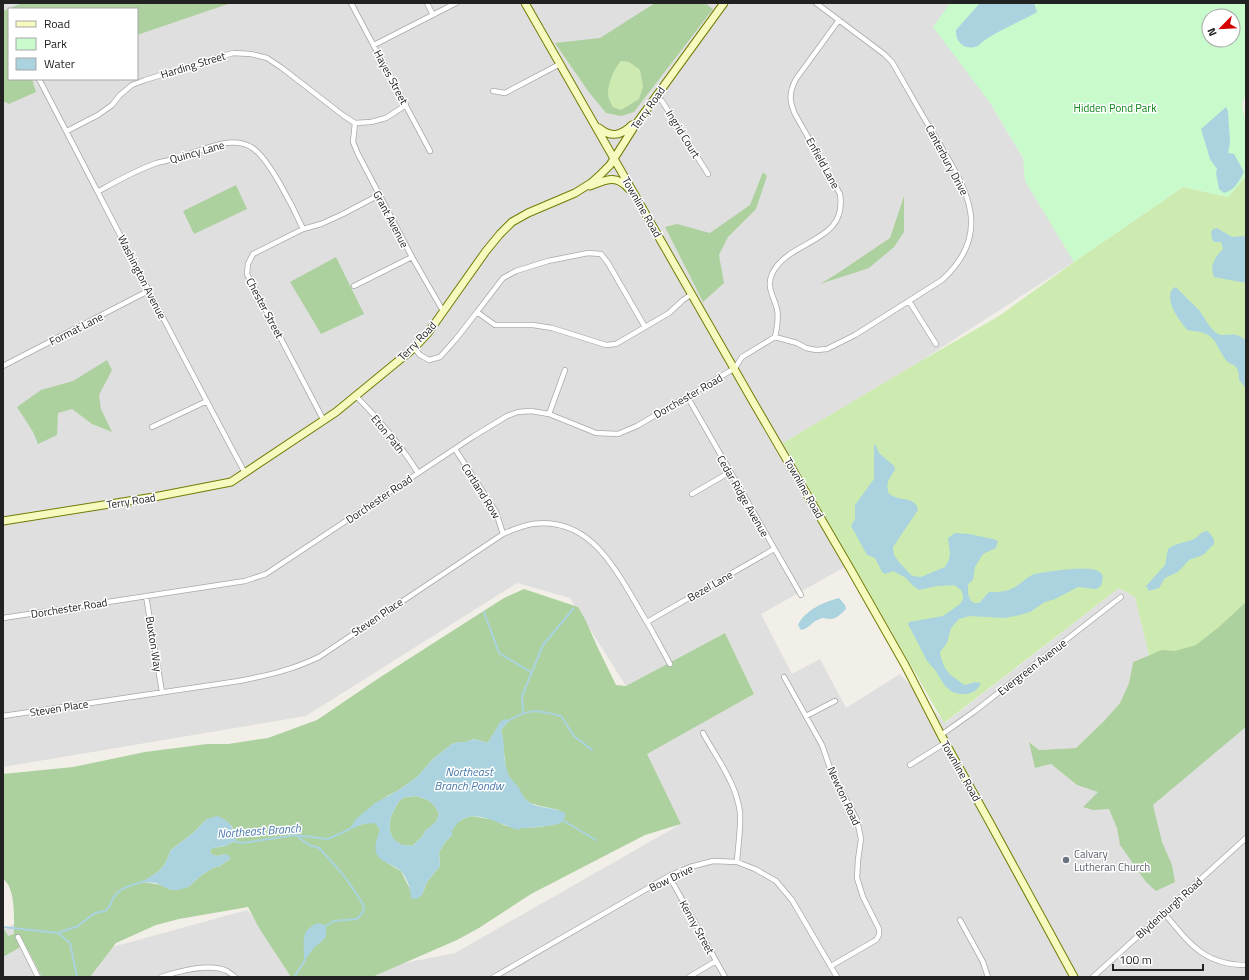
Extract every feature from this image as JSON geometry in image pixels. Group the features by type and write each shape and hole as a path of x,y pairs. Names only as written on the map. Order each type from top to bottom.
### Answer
{"street":[{"name":"Hayes Street","path":"351,3 430,150"},
{"path":"427,3 433,15"},
{"path":"374,45 456,3"},
{"name":"Townline Road","path":"525,3 905,665 941,736 989,820 1074,977"},
{"name":"Terry Road","path":"3,521 231,482 324,421 414,348 428,333 486,251 512,222 528,213 575,192 591,183 606,170 655,96 724,3"},
{"name":"Canterbury Drive","path":"775,337 797,342 806,348 816,350 827,349 855,335 942,280 961,260 970,238 971,214 964,188 950,161 892,62 884,54 816,3"},
{"name":"Enfield Lane","path":"775,337 778,321 777,310 770,287 771,276 776,267 783,260 832,228 841,213 842,204 840,194 791,105 791,88 796,79 839,20"},
{"name":"Harding Street","path":"67,131 98,115 112,105 120,95 132,85 233,53 251,54 267,58 355,123"},
{"path":"493,91 505,93 560,64"},
{"name":"Washington Avenue","path":"41,80 148,291 246,473"},
{"name":"Ingrid Court","path":"655,96 662,101 708,174"},
{"path":"355,123 371,122 386,118 406,105"},
{"path":"593,122 604,132 617,135 627,130 644,112"},
{"name":"Grant Avenue","path":"355,123 353,142 358,154 412,257 443,311"},
{"name":"Quincy Lane","path":"98,191 130,174 156,164 227,143 241,143 252,147 260,154 269,166 303,228"},
{"path":"575,192 606,180 618,180 624,184 645,211"},
{"name":"Chester Street","path":"324,421 247,274 248,264 253,254 303,228 321,224 379,195"},
{"path":"414,348 420,355 429,360 440,357 456,339 503,278 516,271 548,261 588,253 601,254 608,263 645,327"},
{"path":"354,286 412,257"},
{"name":"Format Lane","path":"3,366 148,291"},
{"path":"477,312 495,325 552,328 570,332 592,342 606,345 616,344 670,313 683,300 692,294"},
{"path":"909,301 936,344"},
{"path":"735,368 742,357 775,337"},
{"name":"Dorchester Road","path":"3,618 245,581 266,574 486,428 507,416 518,412 549,414 596,433 618,434 637,426 735,368"},
{"path":"549,414 565,370"},
{"name":"Eton Path","path":"356,396 412,463 418,473"},
{"name":"Cedar Ridge Avenue","path":"687,396 801,595"},
{"path":"152,427 207,401"},
{"name":"Cortland Row","path":"455,449 496,512 503,534"},
{"path":"692,494 730,472"},
{"name":"Steven Place","path":"3,716 240,681 273,674 299,666 319,657 503,534 532,524 547,524 568,528 591,540 609,559 647,622 670,664"},
{"name":"Bezel Lane","path":"647,622 774,549"},
{"name":"Buxton Way","path":"146,596 162,692"},
{"name":"Evergreen Avenue","path":"941,736 1121,597"},
{"name":"Newton Road","path":"784,677 822,745 831,771 857,820 861,839 857,878 863,897 879,929 879,935 876,940 831,966"},
{"path":"806,716 835,702"},
{"path":"702,733 732,786 737,799 740,826 737,862"},
{"path":"910,765 945,743"},
{"name":"Blydenburgh Road","path":"1093,977 1246,838"},
{"name":"Bow Drive","path":"494,977 670,876 690,866 713,861 737,862 755,869 776,881 792,900 836,977"},
{"name":"Kenny Street","path":"670,876 725,977"},
{"path":"1164,913 1192,944 1205,955 1218,962 1231,965 1246,965"},
{"path":"960,920 983,962 988,977"},
{"path":"18,937 38,977"},
{"path":"689,977 716,961"},
{"path":"162,977 193,969 213,967 227,971 235,977"}],"shaded area":[{"path":"3,3 950,3 961,63 990,103 1023,158 1025,169 1074,262 919,362 784,443 852,563 761,614 792,674 820,659 846,708 900,674 945,723 1119,588 1135,597 1149,655 1133,662 1129,683 1120,703 1076,748 1039,750 1030,742 1035,768 1051,764 1077,785 1153,805 1246,727 1246,977 333,977 455,953 681,824 646,754 754,694 725,633 626,686 570,598 517,583 306,716 3,767"},
{"path":"247,910 307,977 3,977 3,930 35,912 58,962"}],"green space":[{"path":"22,3 231,3 138,35 138,8 10,8"},
{"path":"655,3 705,3 713,9 634,112 621,116 606,113 588,91 555,43 600,38","holes":["621,61 629,62 640,70 643,86 639,99 621,110 613,107 608,97 608,90 612,76 618,64"]},
{"name":"Hidden Pond Park","path":"950,3 1246,3 1246,93 1242,104 1246,125 1246,176 1228,197 1183,187 1074,262 1025,181 1023,158 990,103 933,27"},
{"path":"8,9 8,80 32,80 36,92 9,104 3,101 3,11"},
{"path":"621,61 629,62 640,70 643,86 639,99 621,110 613,107 608,94 612,76"},
{"path":"763,172 767,176 756,209 728,237 719,255 724,283 703,302 665,227 677,224 710,233 750,205"},
{"path":"1246,176 1246,614 1168,670 1149,655 1135,597 1119,588 944,723 783,443 999,316 1183,187 1228,197"},
{"path":"236,185 247,209 194,234 183,211"},
{"path":"904,196 904,232 894,247 869,268 820,284 890,238"},
{"path":"336,257 364,314 321,334 290,282"},
{"path":"107,360 112,370 99,395 101,409 112,432 92,424 72,409 58,413 57,435 38,444 33,432 17,407 41,390 73,381"},
{"path":"524,589 578,607 616,685 626,686 725,633 754,694 647,754 681,824 645,835 531,894 479,928 457,940 372,977 291,977 259,928 248,907 179,919 156,925 116,943 90,977 42,977 28,950 22,946 3,957 3,927 8,936 14,934 14,920 12,896 7,883 3,879 3,774 73,767 145,752 207,744 228,744 268,738 317,720 379,678 504,598","holes":["509,721 501,730 506,770 511,780 518,787 523,797 530,803 559,810 550,825 540,827 520,828 506,826 494,820 472,816 458,822 451,831 452,835 439,852 440,866 427,882 422,895 411,898 411,891 401,871 387,863 377,841 380,830 375,822 363,824 350,829 387,796 399,790 417,777 433,759 452,744 474,739 488,743 497,728","207,819 232,826 236,841 225,846 210,849 211,854 217,856 226,854 230,859 220,866 203,874 188,887 171,890 162,885 143,882 159,871 165,864 171,850 193,833"]},
{"path":"1246,602 1246,727 1153,805 1162,842 1172,865 1175,882 1156,891 1146,882 1120,845 1117,828 1109,809 1093,810 1083,807 1098,792 1077,785 1051,764 1035,768 1029,742 1039,750 1076,748 1120,703 1129,683 1133,662 1162,650 1175,651 1196,645 1219,627"},
{"path":"416,796 424,798 430,802 439,814 436,822 426,830 422,837 412,846 402,845 393,839 390,830 390,820 400,800 406,797"}],"water":[{"path":"980,3 1034,3 1037,12 997,32 979,45 971,48 961,44 957,38 956,30"},
{"path":"1226,107 1228,111 1230,143 1228,153 1234,154 1244,172 1234,187 1228,192 1224,193 1219,189 1216,173 1217,169 1210,159 1201,129"},
{"path":"1217,228 1232,237 1246,236 1246,283 1214,277 1212,269 1213,265 1223,249 1221,242 1214,242 1212,239 1211,232 1213,229"},
{"path":"1176,287 1198,309 1215,332 1222,335 1238,335 1246,341 1246,388 1239,380 1237,368 1226,360 1212,338 1202,332 1187,330 1180,321 1170,300 1172,289"},
{"path":"875,443 879,453 894,466 895,470 889,479 888,484 889,494 913,502 917,506 918,510 893,547 894,555 912,576 921,577 945,567 949,560 950,554 948,538 955,533 969,534 998,541 996,548 983,554 975,567 973,580 968,584 969,597 974,603 979,603 989,592 1012,589 1034,574 1092,569 1102,574 1103,581 1100,587 1096,589 1078,587 1055,599 1045,602 1030,612 1004,618 970,616 959,619 951,628 947,643 940,652 945,668 955,678 965,685 975,682 981,683 975,691 968,694 952,692 945,686 935,670 927,661 908,624 909,622 943,616 960,604 963,599 961,590 954,585 937,586 919,590 906,578 893,571 885,574 882,572 875,558 867,555 851,526 855,519 855,505 874,479"},
{"path":"1208,531 1214,539 1214,544 1203,555 1189,560 1178,572 1165,578 1159,588 1149,591 1146,586 1165,565 1168,549 1174,545 1194,539 1201,533"},
{"path":"839,598 845,605 846,609 832,619 821,618 801,630 798,625 805,615 821,604"},
{"name":"Northeast Branch Pondw","path":"505,719 509,721 501,730 505,762 509,776 523,796 530,803 565,813 564,820 555,825 520,828 519,830 477,816 471,816 463,819 454,827 452,835 439,852 440,866 427,882 422,895 417,899 411,898 408,884 401,871 380,859 376,852 376,841 380,830 375,823 363,824 349,830 355,820 375,803 399,790 417,777 433,759 452,744 474,739 488,743 500,722","holes":["416,796 433,804 439,814 436,822 426,830 422,837 412,846 403,845 394,839 391,834 390,820 400,800 406,797"]},
{"path":"217,816 231,825 236,841 225,846 213,848 210,850 211,854 217,856 226,854 231,858 220,866 203,874 188,887 179,890 171,890 156,883 142,882 159,871 165,864 171,850 193,833 207,819"},
{"path":"318,923 325,925 326,936 304,961 305,934 312,926"}],"waterway":[{"path":"523,712 522,696 543,645 573,609"},
{"path":"484,612 499,653 532,673"},
{"path":"508,721 522,714 533,711 546,712 561,716 574,736 592,750"},
{"name":"Northeast Branch","path":"562,820 596,840"},
{"name":"Northeast Branch","path":"234,841 242,843 295,835 328,839 350,829"},
{"path":"297,836 309,845 319,848 340,871 364,906 363,912 357,919 334,921 324,927"},
{"name":"Northeast Branch","path":"3,927 58,933 78,926 95,913 105,911 110,906 112,900 119,891 128,886 145,881"},
{"path":"58,933 70,943 77,977"},
{"path":"295,976 305,960"}],"place":[{"name":"Calvary Lutheran Church","path":"1066,860"}]}
